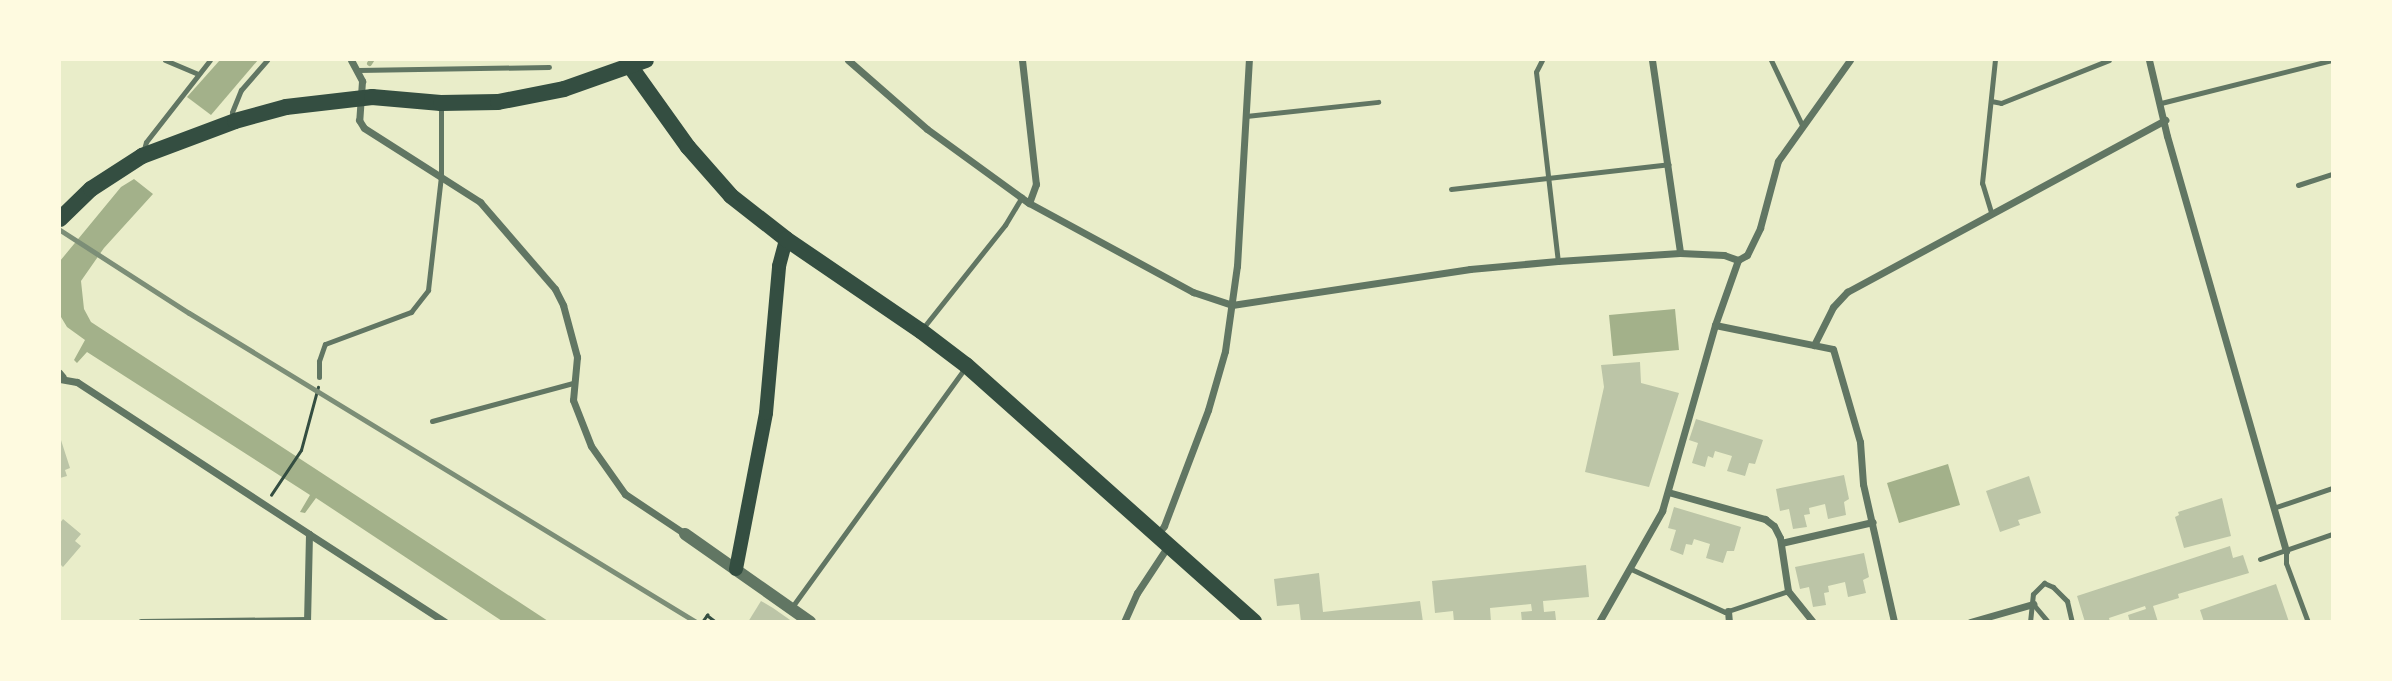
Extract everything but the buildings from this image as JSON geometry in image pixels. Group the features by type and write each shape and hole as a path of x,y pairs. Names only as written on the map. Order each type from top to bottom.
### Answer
{"main road":[{"path":"60,219 108,176 142,156 235,121 317,101 362,98 441,103 498,102 531,96 628,63 646,60"},
{"path":"628,63 711,174 731,196 786,239 922,331 966,365 1254,621"},
{"path":"736,569 766,413 779,266 786,239"}],"street":[{"path":"351,60 358,70 362,98 359,120 365,128 480,202 555,289 564,305 577,357 573,400 591,446 616,483 625,494 810,621"},
{"path":"848,60 927,129 1029,202 1193,292 1232,304 1470,269 1558,261 1680,253 1724,255 1738,260"},
{"path":"1022,60 1035,175 1029,202"},
{"path":"1124,621 1163,540 1164,526 1208,410 1225,351 1232,304 1249,60"},
{"path":"1652,60 1680,253"},
{"path":"1599,621 1662,511 1715,325 1738,260 1747,255 1759,228 1778,161 1850,60"},
{"path":"2148,60 2286,551"},
{"path":"1814,345 1833,307 1847,292 2165,120"},
{"path":"1715,325 1833,349 1860,442 1863,484 1894,621"},
{"path":"61,376 77,382 444,621"},
{"path":"1668,492 1765,519 1774,526 1781,543 1788,591 1813,621"},
{"path":"1781,543 1873,522"},
{"path":"141,621 307,621 309,534"},
{"path":"1970,621 2033,604"},
{"path":"1728,611 1729,621"}],"lane":[{"path":"165,60 198,74"},
{"path":"142,156 146,142 210,60"},
{"path":"235,121 232,113 241,90 267,60"},
{"path":"1542,60 1536,72 1558,261"},
{"path":"1771,60 1802,125"},
{"path":"1991,212 1982,183 1996,60"},
{"path":"1991,101 2001,103 2109,60"},
{"path":"2161,103 2333,60"},
{"path":"358,70 549,67"},
{"path":"1246,116 1378,102"},
{"path":"319,377 319,361 325,344 411,312 428,290 440,176 441,103"},
{"path":"1451,189 1669,164"},
{"path":"2298,185 2333,174"},
{"path":"922,331 1005,225 1022,197"},
{"path":"792,607 966,365"},
{"path":"432,421 573,383"},
{"path":"2273,508 2333,488"},
{"path":"2260,559 2333,534"},
{"path":"2286,551 2286,562 2308,621"},
{"path":"1631,569 1728,611 1788,591"},
{"path":"2030,621 2033,594 2040,585 2050,585 2067,601 2072,621"},
{"path":"2033,604 2048,621"}],"path":[{"path":"268,499 301,450 319,377"},
{"path":"702,621 706,615 716,621"}],"shaded area":[{"path":"220,60 258,60 211,115 187,97"},
{"path":"134,179 153,194 104,248 81,281 84,309 91,322 548,621 502,621 316,498 305,513 300,512 310,495 87,352 77,363 74,360 85,340 67,327 61,317 60,261 121,187"},
{"path":"1675,309 1679,350 1613,356 1609,315"},
{"path":"1948,464 1960,505 1899,523 1887,483"}],"railway":[{"path":"60,230 189,313 696,622"}]}
